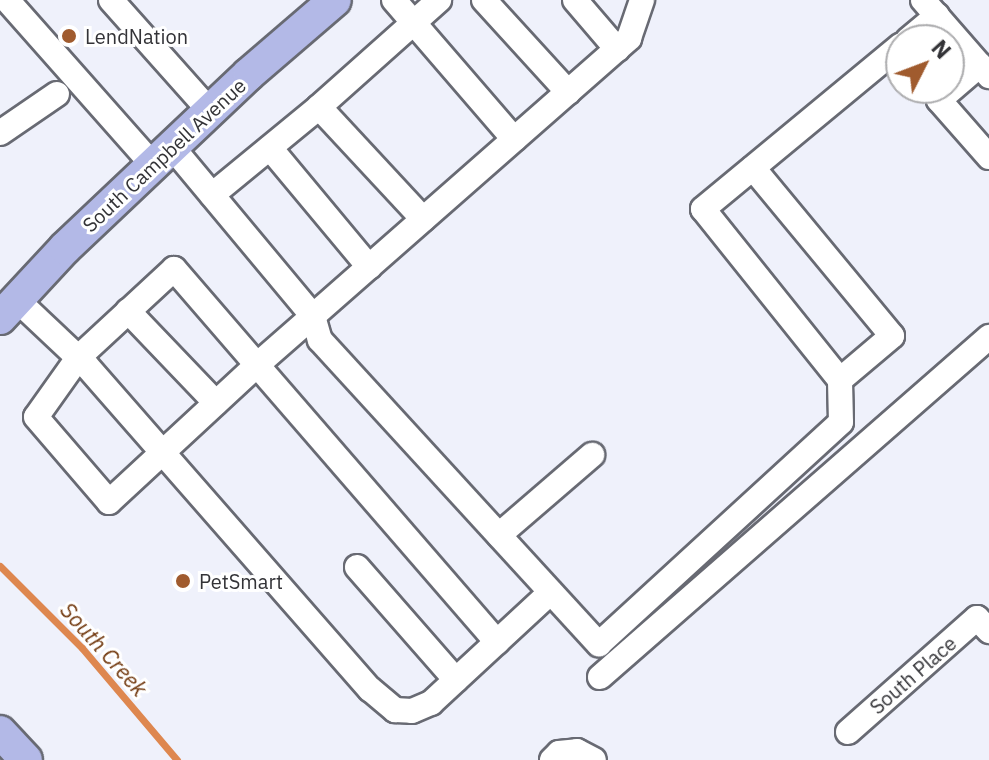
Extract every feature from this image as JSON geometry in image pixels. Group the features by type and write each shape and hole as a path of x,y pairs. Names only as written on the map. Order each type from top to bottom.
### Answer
{"main road":[{"name":"South Campbell Avenue","path":"8,309 65,248 210,111 335,0"},
{"path":"0,732 26,760"}],"street":[{"path":"7,0 163,156 212,195 313,316 320,340 599,644 841,422 840,380 703,209 885,58"},
{"path":"111,0 210,111"},
{"path":"394,0 514,139"},
{"path":"212,195 319,107 439,0"},
{"path":"484,0 568,92"},
{"path":"575,0 617,49"},
{"path":"497,642 257,365 174,269 78,358 36,417 109,502 257,365 629,38 642,0"},
{"path":"930,8 984,70 939,100 989,157"},
{"path":"0,133 57,94"},
{"path":"319,107 423,219"},
{"path":"270,148 369,267"},
{"path":"753,168 892,336 840,380"},
{"path":"8,309 78,358 360,678 395,710 412,711 431,703 551,592"},
{"path":"128,311 216,403"},
{"path":"600,677 989,337"},
{"path":"499,535 592,455"},
{"path":"731,525 750,547"},
{"path":"357,567 456,680"},
{"name":"South Place","path":"848,732 983,625"},
{"path":"552,760 559,753 577,751 594,760"}],"waterway":[{"name":"South Creek","path":"0,566 82,648 177,760"}],"place":[{"name":"LendNation","path":"69,36"},
{"name":"PetSmart","path":"183,581"}]}
